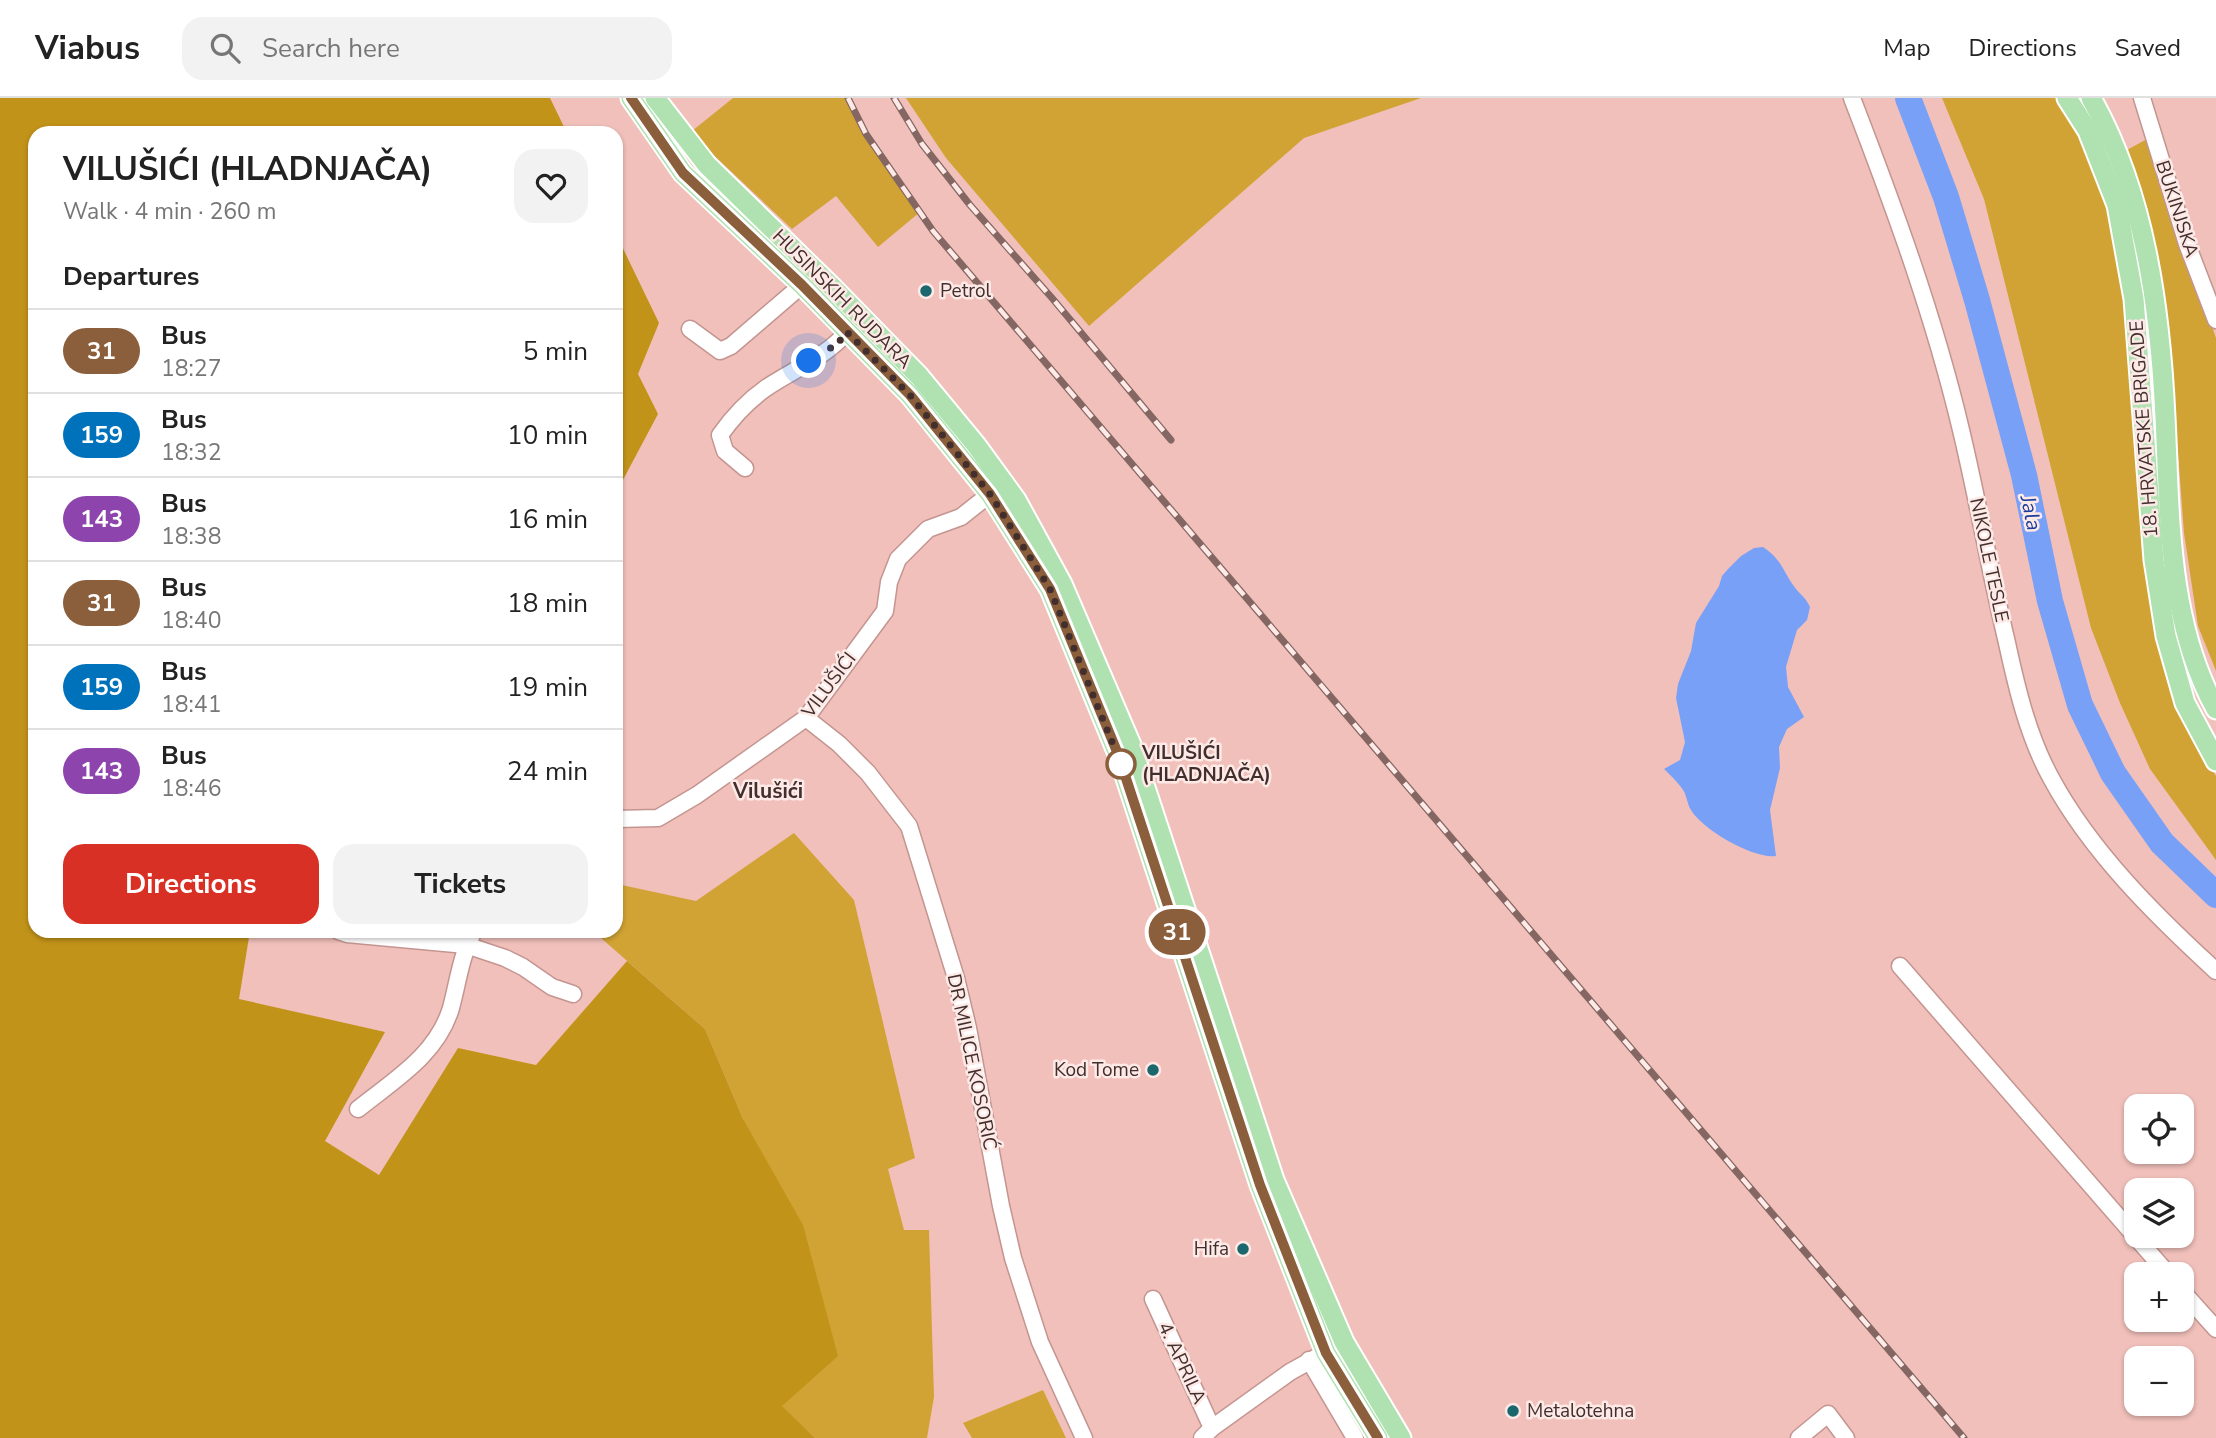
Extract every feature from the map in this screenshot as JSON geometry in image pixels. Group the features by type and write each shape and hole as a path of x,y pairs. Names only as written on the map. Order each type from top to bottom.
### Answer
{"main road":[{"name":"HUSINSKIH RUDARA","path":"631,98 683,173 802,285 910,395 990,494 1050,589 1118,754 1317,1357 1378,1438"},
{"name":"HUSINSKIH RUDARA","path":"655,98 708,166 919,376 976,445 1016,500 1062,584 1132,745 1274,1180 1344,1342 1401,1438"},
{"name":"18. HRVATSKE BRIGADE","path":"2067,98 2088,131 2117,205 2134,299 2154,560 2166,636 2185,703 2216,761"},
{"name":"18. HRVATSKE BRIGADE","path":"2091,98 2119,157 2138,216 2150,272 2161,344 2172,563 2186,629 2202,683 2216,709"}],"street":[{"name":"NIKOLE TESLE","path":"1852,98 1897,215 1930,317 1960,427 2020,699 2034,741 2052,779 2087,834 2161,920 2216,971"},
{"name":"BUKINJSKA","path":"2142,98 2188,244 2216,320"},
{"name":"HUSINSKIH RUDARA","path":"690,329 720,351 731,346 802,285"},
{"name":"HUSINSKIH RUDARA","path":"746,468 725,451 720,435 764,390 837,344 847,332"},
{"name":"VILUŠIĆI","path":"623,819 657,818 697,795 806,718 885,611 889,582 898,559 928,529 961,517 990,494"},
{"name":"DR MILICE KOSORIĆ","path":"806,718 839,744 868,773 909,826 956,978 1013,1258 1040,1342 1084,1438"},
{"path":"358,1109 422,1058 438,1037 450,1011 470,938 523,967 552,987 573,994"},
{"path":"1900,966 2158,1262"},
{"name":"4. APRILA","path":"1153,1299 1207,1433 1317,1357 1344,1342"},
{"path":"2194,1304 2216,1329"},
{"name":"HUSINSKIH RUDARA","path":"1317,1357 1355,1438"},
{"path":"1799,1438 1828,1413 1846,1438"}],"shaded area":[{"path":"0,98 550,98 564,126 28,126 28,938 249,938 239,999 385,1032 325,1141 379,1175 458,1048 536,1065 627,961 705,1029 743,1119 803,1225 838,1356 782,1406 815,1438 0,1438"},
{"path":"733,98 848,98 866,134 920,212 878,247 836,196 792,229 704,146 692,131"},
{"path":"906,98 1421,98 1304,138 1089,326 946,158"},
{"path":"1942,98 2058,98 2080,132 2109,201 2122,259 2151,607 2175,683 2206,761 2216,776 2216,860 2150,769 2120,703 2091,628 1984,199"},
{"path":"2147,139 2216,338 2216,671 2198,626 2184,533 2175,413 2162,316 2125,151"},
{"path":"623,248 659,323 638,374 658,414 623,480"},
{"path":"794,833 854,900 915,1158 888,1169 904,1230 929,1230 934,1397 927,1438 815,1438 781,1406 743,1119 705,1029 601,938 623,938 623,885 696,901"},
{"path":"1043,1390 1066,1438 972,1438 963,1423"}],"water":[{"path":"1763,547 1779,562 1810,607 1807,620 1797,630 1786,667 1788,687 1804,717 1787,729 1779,747 1780,768 1770,810 1776,856 1766,856 1742,848 1706,826 1691,810 1681,787 1664,769 1680,760 1685,742 1676,698 1678,684 1691,651 1696,623 1728,569 1741,556 1754,548"}],"waterway":[{"name":"Jala","path":"1908,98 1946,197 1977,300 2024,475 2050,601 2080,705 2113,773 2162,843 2216,895"}],"railway":[{"path":"848,98 866,134 933,231 1964,1438"},
{"path":"894,98 922,144 970,205 1171,440"}],"bus line":[{"name":"31","path":"631,98 683,173 802,285 910,395 990,494 1050,589 1118,754 1260,1185 1326,1353 1378,1438"}],"place":[{"name":"Petrol","path":"926,291"},
{"name":"VILUŠIĆI (HLADNJAČA)","path":"1121,764"},
{"name":"Kod Tome","path":"1153,1070"},
{"name":"Hifa","path":"1243,1249"},
{"name":"Metalotehna","path":"1513,1411"}],"district":[{"name":"Vilušići","path":"768,791"}],"route":[{"path":"809,361 837,344 847,332 910,395 990,494 1050,589 1121,764"}]}
